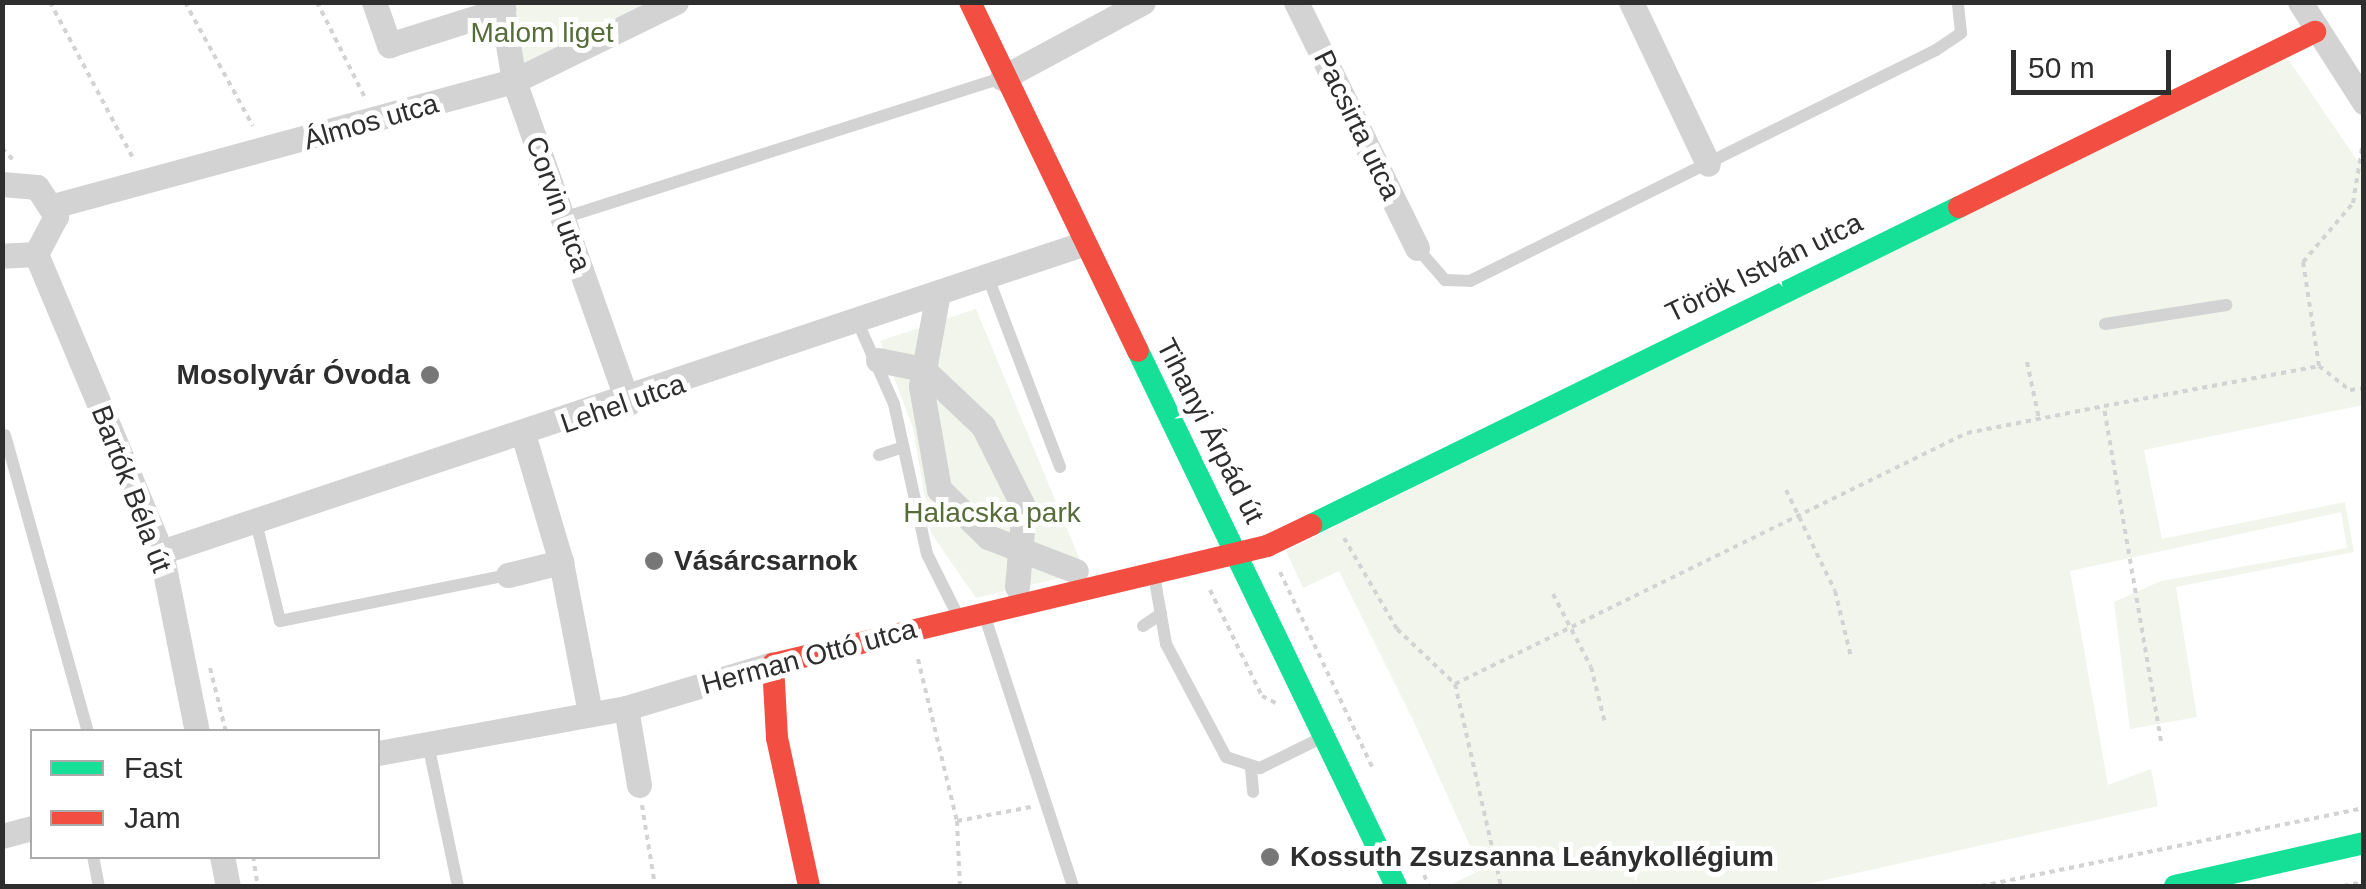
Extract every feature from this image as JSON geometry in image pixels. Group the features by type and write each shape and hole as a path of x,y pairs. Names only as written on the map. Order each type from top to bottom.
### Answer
{"street":[{"path":"374,2 389,45 502,6"},
{"name":"Álmos utca","path":"53,206 148,186 514,81 676,2"},
{"name":"Tihanyi Árpád út","path":"970,2 1002,78 1240,557 1396,886"},
{"path":"1002,78 1143,2"},
{"name":"Pacsirta utca","path":"1296,2 1417,248"},
{"path":"1631,2 1708,164"},
{"path":"2300,2 2314,32 2364,102"},
{"name":"Corvin utca","path":"502,6 514,81 628,403"},
{"name":"Török István utca","path":"1240,557 2314,32"},
{"path":"2,184 37,187 53,206 56,228 36,254 2,256"},
{"name":"Lehel utca","path":"161,552 628,403 937,298 1082,244"},
{"name":"Bartók Béla út","path":"36,254 161,552 197,729"},
{"path":"937,298 923,369 921,420 938,489 988,537 1023,554 1076,571"},
{"path":"878,360 923,369 984,426 1008,467 1024,508 1023,554 1016,587"},
{"path":"524,437 561,562 590,712"},
{"name":"Herman Ottó utca","path":"380,753 626,708 773,664 983,612 1240,557"},
{"path":"508,575 561,562"},
{"path":"773,664 777,738 810,886"},
{"path":"626,708 639,785"},
{"path":"2,836 30,829"},
{"path":"2176,886 2364,843"},
{"path":"223,859 228,886"}],"lane":[{"path":"1417,248 1445,280 1470,281 1936,50 1961,33 1958,2"},
{"path":"563,218 1002,78"},
{"path":"988,280 1060,468"},
{"path":"2105,324 2227,306"},
{"path":"858,325 878,360 927,554 959,618"},
{"path":"6,435 87,729"},
{"path":"879,456 901,448"},
{"path":"256,522 280,621 508,575"},
{"path":"1154,574 1166,644 1226,757 1251,768 1325,736"},
{"path":"983,612 1073,886"},
{"path":"1143,626 1161,614"},
{"path":"428,744 458,886"},
{"path":"1251,768 1252,792"},
{"path":"94,859 99,886"}],"path":[{"path":"50,2 148,186"},
{"path":"185,2 268,152"},
{"path":"317,2 377,120"},
{"path":"2364,136 2353,202 2303,262 2319,366 2350,390 2364,388"},
{"path":"2027,362 2039,419"},
{"path":"1455,684 1966,432 2319,366"},
{"path":"2104,406 2161,741"},
{"path":"1786,490 1835,591 1851,657"},
{"path":"1330,515 1397,629 1455,684 1501,886"},
{"path":"1268,546 1378,779"},
{"path":"1552,594 1570,627 1605,723"},
{"path":"911,630 957,821 960,886"},
{"path":"639,785 655,886"},
{"path":"957,821 1046,804"},
{"path":"1981,886 2364,808"},
{"path":"254,859 258,886"},
{"path":"1420,868 1429,886"},
{"path":"2342,886 2364,882"}],"green space":[{"name":"Malom liget","path":"501,3 676,3 514,81"},
{"path":"2286,56 2363,169 2363,405 2144,450 2162,539 2345,502 2354,552 2176,587 2197,717 2130,729 2114,602 2161,581 2347,548 2341,512 2070,571 2108,785 2151,769 2158,806 1798,886 1448,886 1481,870 1415,724 1339,571 1303,588 1286,551"},
{"name":"Halacska park","path":"976,309 1085,572 976,598 931,533 913,428 880,341"}],"traffic: fast":[{"path":"1311,525 1959,207"},
{"path":"1138,351 1396,886"},
{"path":"2175,886 2364,843"}],"traffic: jam":[{"path":"970,2 1138,351"},
{"path":"1959,207 2315,32"},
{"path":"809,886 777,738 773,664 1267,546 1311,525"}],"place":[{"name":"Mosolyvár Óvoda","path":"430,375"},
{"name":"Vásárcsarnok","path":"654,561"},
{"name":"Kossuth Zsuzsanna Leánykollégium","path":"1270,857"}]}
